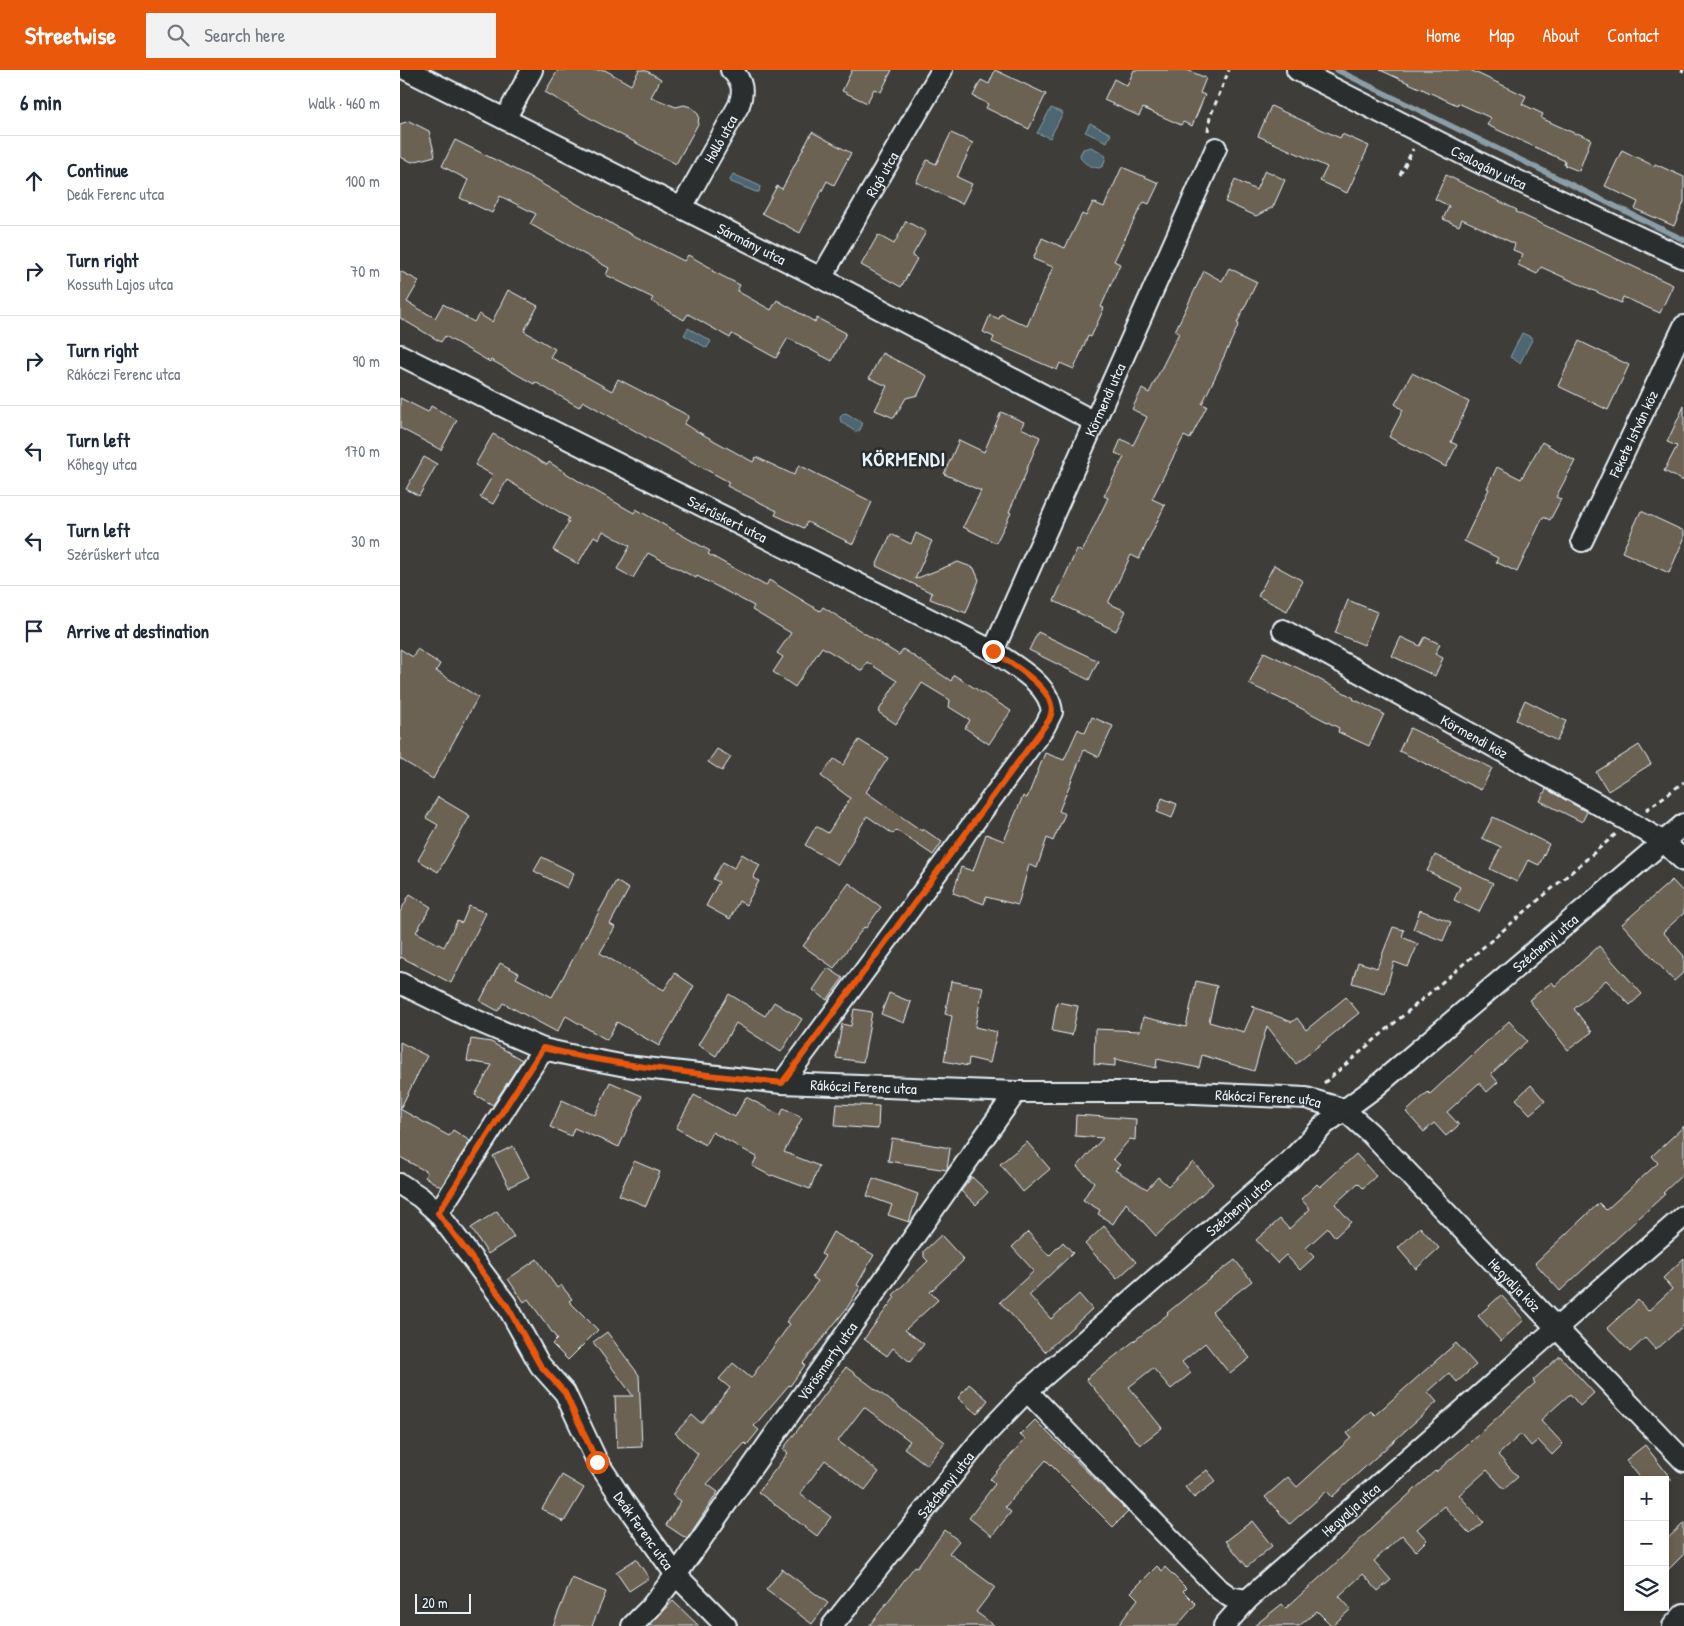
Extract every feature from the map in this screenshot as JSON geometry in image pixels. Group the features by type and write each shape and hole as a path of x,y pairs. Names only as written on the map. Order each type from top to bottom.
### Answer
{"street":[{"name":"Sármány utca","path":"407,70 821,278 1095,422"},
{"path":"505,120 532,70"},
{"name":"Holló utca","path":"682,207 742,97 743,89 741,82 732,70"},
{"name":"Rigó utca","path":"821,278 942,70"},
{"name":"Csalogány utca","path":"1297,70 1486,166 1684,258"},
{"name":"Körmendi utca","path":"993,651 1216,148"},
{"name":"Fekete István köz","path":"1582,541 1684,326"},
{"name":"Szérűskert utca","path":"400,355 993,651 1030,678 1048,696 1052,712 1049,720 782,1083"},
{"name":"Körmendi köz","path":"1283,630 1664,842"},
{"name":"Széchenyi utca","path":"832,1626 984,1438 1027,1391 1291,1160 1325,1124 1343,1109 1373,1089 1684,824"},
{"path":"1664,842 1684,861"},
{"name":"Rákóczi Ferenc utca","path":"400,983 472,1019 543,1048 626,1066 782,1083 1016,1092 1173,1092 1306,1098 1343,1109"},
{"path":"438,1213 543,1048"},
{"name":"Vörösmarty utca","path":"632,1626 650,1608 676,1575 1016,1092"},
{"name":"Hegyalja köz","path":"1343,1109 1370,1133 1684,1461"},
{"name":"Deák Ferenc utca","path":"400,1184 420,1197 438,1213 506,1304 540,1365 565,1393 597,1462 676,1575 726,1626"},
{"name":"Hegyalja utca","path":"1224,1626 1246,1600 1684,1216"},
{"path":"1027,1391 1219,1589 1230,1597 1246,1600"},
{"path":"1673,1626 1684,1614"}],"path":[{"path":"1216,148 1208,138 1210,117 1229,70"},
{"path":"1400,175 1421,133"},
{"path":"1306,1098 1630,822 1684,782"}],"water":[{"path":"1051,108 1063,113 1050,138 1037,133"},
{"path":"1090,123 1111,134 1107,142 1085,132"},
{"path":"1091,147 1103,153 1106,157 1103,166 1099,168 1087,164 1081,158 1080,155 1083,149"},
{"path":"733,174 760,186 759,192 731,182"},
{"path":"688,328 711,341 707,348 684,335"},
{"path":"1522,333 1533,338 1520,363 1510,357"},
{"path":"846,413 861,422 860,430 856,432 841,422 842,414"}],"building":[{"path":"558,70 605,70 631,85 639,70 645,70 661,79 651,97 676,107 684,105 691,107 699,116 698,124 676,164 545,92"},
{"path":"852,70 892,70 881,92 874,89 867,103 842,91"},
{"path":"995,70 1046,94 1029,129 986,108 988,104 973,96 981,80 989,84"},
{"path":"1134,70 1187,70 1206,78 1200,93 1205,95 1192,126 1183,122 1181,125 1143,108 1139,116 1104,100 1114,79 1127,86"},
{"path":"1380,70 1470,70 1526,96 1522,104 1543,114 1541,118 1591,139 1579,171 1564,165 1565,161 1487,125 1491,118 1458,103 1457,105"},
{"path":"1271,106 1340,138 1342,134 1369,146 1347,193 1320,181 1327,167 1258,136"},
{"path":"409,121 429,131 435,156 412,162 400,157 400,124"},
{"path":"812,132 851,153 834,185 827,181 800,233 762,213 777,186 782,189"},
{"path":"951,133 973,143 957,177 972,184 962,204 916,182 927,160 936,164"},
{"path":"455,140 528,176 619,228 684,261 688,255 713,269 712,271 740,285 737,291 771,310 777,300 815,322 817,318 846,333 832,361 788,338 776,358 732,334 730,338 688,314 684,320 651,301 653,298 606,275 609,268 530,224 536,214 500,196 492,213 460,198 468,180 442,166"},
{"path":"1622,150 1654,166 1655,164 1684,177 1684,202 1674,226 1635,209 1638,202 1605,186"},
{"path":"1122,167 1159,183 1149,204 1144,202 1139,210 1114,261 1120,264 1101,307 1104,308 1091,337 1088,336 1074,369 1060,363 1057,370 992,342 994,337 983,332 990,315 999,319 1001,314 1027,326 1053,267 1033,259 1042,238 1065,248 1082,214 1086,216 1093,202 1104,207"},
{"path":"1265,170 1285,180 1273,207 1256,216 1225,202 1235,180 1256,190"},
{"path":"1446,175 1517,210 1516,212 1673,285 1660,313 1623,297 1621,303 1541,267 1537,274 1518,265 1523,254 1513,250 1515,244 1462,219 1459,226 1443,219 1449,206 1435,199"},
{"path":"906,221 926,232 912,256 917,259 901,287 861,265 878,235 894,244"},
{"path":"1229,268 1257,282 1202,404 1207,406 1190,439 1184,436 1152,499 1165,505 1139,559 1131,555 1108,603 1126,611 1116,631 1054,601 1077,549 1082,552 1108,498 1104,496 1124,457 1115,453 1121,439 1133,445 1147,417 1132,409 1142,389 1149,393 1179,333 1175,331 1204,271 1222,281"},
{"path":"400,271 419,281 407,302 435,318 443,304 474,322 479,314 492,322 508,290 538,306 524,331 555,349 550,357 612,391 618,379 689,416 684,424 753,462 756,457 794,475 799,465 872,502 853,544 807,522 804,528 775,515 777,511 727,486 729,482 583,401 579,407 535,382 534,384 491,360 490,362 445,336 441,342 400,318"},
{"path":"1579,341 1629,365 1608,410 1558,386"},
{"path":"882,353 927,376 918,395 906,398 894,418 875,410 887,386 869,378"},
{"path":"1412,373 1469,402 1451,442 1457,445 1446,467 1389,437 1403,410 1395,404"},
{"path":"400,398 428,412 431,406 457,420 441,450 400,428"},
{"path":"1684,406 1684,481 1664,471 1677,446 1667,442"},
{"path":"1001,412 1024,422 1021,428 1040,437 1009,512 1011,513 996,543 963,527 981,491 944,474 959,440 984,452"},
{"path":"493,434 547,465 549,462 634,513 636,509 710,551 708,554 766,586 769,580 820,611 823,607 899,655 903,649 951,681 954,675 1011,711 989,744 965,728 970,720 949,707 950,700 922,683 896,724 878,712 897,681 867,662 862,671 822,647 795,687 773,672 783,657 777,653 791,633 752,610 754,606 648,553 633,578 617,569 630,546 603,531 599,539 594,536 578,564 553,550 569,522 567,521 569,518 507,480 493,504 480,497 493,475 475,465"},
{"path":"1542,442 1575,461 1556,497 1561,499 1550,520 1543,517 1517,572 1496,562 1498,558 1464,541 1489,489 1487,488 1497,467 1521,479"},
{"path":"424,457 437,464 419,496 406,489"},
{"path":"1641,511 1684,531 1684,539 1669,573 1622,552"},
{"path":"916,533 932,541 915,579 958,562 974,568 979,580 966,613 930,599 932,593 876,566 891,534 911,544"},
{"path":"1274,565 1303,581 1287,611 1258,596"},
{"path":"1348,600 1377,612 1364,645 1335,633"},
{"path":"1038,632 1098,661 1089,680 1029,650"},
{"path":"1401,637 1420,646 1425,637 1440,644 1435,654 1443,658 1435,676 1392,656"},
{"path":"400,649 413,657 417,649 440,664 436,671 478,697 433,779 400,759"},
{"path":"1264,652 1384,714 1369,746 1338,732 1339,728 1285,700 1249,684"},
{"path":"1525,700 1566,721 1557,741 1516,720"},
{"path":"1092,717 1113,726 1099,757 1084,750 1059,811 1065,814 1053,841 1047,838 1037,868 1029,865 1018,905 986,897 984,904 953,893 961,867 973,871 986,834 1004,841 1023,796 1027,798 1045,753 1064,760 1078,729 1085,733"},
{"path":"1410,728 1492,768 1481,790 1399,751"},
{"path":"859,740 888,758 866,792 922,831 923,829 942,842 933,855 896,830 893,834 867,816 838,865 805,845 816,826 828,833 850,798 821,776 834,759 843,765"},
{"path":"1639,745 1651,764 1608,791 1596,772"},
{"path":"717,749 731,757 722,771 708,762"},
{"path":"1546,789 1587,812 1582,822 1540,801"},
{"path":"438,797 470,816 438,872 418,860 438,825 426,818"},
{"path":"1162,798 1177,804 1172,818 1157,812"},
{"path":"1493,817 1549,844 1539,865 1528,860 1517,882 1490,869 1501,847 1482,838"},
{"path":"742,854 760,865 753,878 759,881 746,905 739,901 730,919 706,906 719,882 713,879 723,862 734,868"},
{"path":"1435,855 1493,883 1479,912 1454,900 1460,887 1427,871"},
{"path":"542,857 574,873 567,888 534,871"},
{"path":"1672,880 1684,893 1684,913 1663,932 1684,956 1684,972 1674,981 1622,924"},
{"path":"616,881 629,889 610,924 615,927 600,953 664,990 675,973 694,986 659,1046 617,1022 607,1040 566,1016 557,1032 503,1003 498,1011 480,1001 500,963 519,973 516,978 552,997"},
{"path":"849,883 881,907 834,968 803,946"},
{"path":"410,894 431,907 416,932 444,947 457,921 462,923 469,906 486,913 451,983 401,957 400,959 400,912"},
{"path":"1420,910 1451,922 1443,941 1413,929"},
{"path":"1393,927 1404,930 1402,937 1418,944 1408,967 1394,962 1385,993 1352,983 1358,962 1377,968"},
{"path":"1599,946 1642,994 1630,1005 1606,980 1574,1009 1592,1032 1568,1050 1529,1000 1552,982 1555,986"},
{"path":"828,968 843,978 827,1000 813,990"},
{"path":"951,981 983,987 975,1027 997,1032 990,1063 969,1058 968,1066 944,1061 952,1016 945,1014"},
{"path":"1196,981 1217,986 1209,1022 1244,1032 1254,1009 1251,1006 1292,1022 1297,1018 1306,1030 1346,997 1359,1013 1296,1064 1267,1026 1254,1071 1202,1055 1199,1068 1157,1059 1156,1068 1115,1059 1115,1066 1094,1064 1095,1029 1140,1031 1143,1017 1186,1027"},
{"path":"889,993 911,1002 904,1023 881,1014"},
{"path":"729,994 765,1016 774,1002 802,1019 781,1052 736,1023 716,1056 698,1045"},
{"path":"1057,1002 1078,1006 1072,1035 1052,1031"},
{"path":"854,1009 872,1012 863,1062 836,1058 842,1024 851,1026"},
{"path":"1509,1021 1527,1041 1491,1074 1498,1082 1487,1092 1479,1083 1447,1112 1459,1125 1446,1136 1434,1123 1424,1132 1406,1112 1428,1092 1430,1094"},
{"path":"471,1039 491,1042 522,1060 493,1105 475,1095 492,1065 467,1061"},
{"path":"400,1042 427,1056 400,1109"},
{"path":"610,1082 642,1096 619,1147 574,1128 571,1136 550,1127 562,1100 595,1115"},
{"path":"1531,1085 1545,1101 1530,1114 1516,1099"},
{"path":"694,1095 735,1117 746,1097 780,1115 784,1108 802,1118 784,1152 819,1166 810,1189 771,1176 752,1166 757,1157 712,1132 705,1145 676,1128"},
{"path":"837,1104 879,1106 878,1129 835,1126"},
{"path":"400,1109 449,1136 453,1130 470,1141 441,1187 425,1177 427,1172 400,1157"},
{"path":"1076,1115 1136,1119 1135,1140 1130,1139 1113,1159 1120,1165 1115,1170 1147,1189 1158,1177 1168,1186 1193,1162 1213,1184 1156,1236 1126,1203 1113,1224 1098,1214 1100,1210 1083,1200 1094,1182 1077,1167 1103,1138 1075,1136"},
{"path":"1684,1126 1684,1173 1663,1193 1665,1194 1560,1291 1535,1263 1599,1203 1606,1210 1658,1163 1652,1156"},
{"path":"892,1138 950,1148 947,1170 888,1161"},
{"path":"1027,1142 1050,1169 1023,1192 1000,1164"},
{"path":"513,1146 529,1177 509,1187 493,1156"},
{"path":"1356,1154 1376,1176 1363,1188 1358,1183 1335,1204 1351,1222 1335,1237 1328,1228 1306,1248 1314,1257 1300,1270 1286,1255 1277,1263 1256,1240 1280,1219 1289,1229 1310,1209 1301,1199 1317,1184 1320,1187"},
{"path":"634,1161 660,1172 646,1206 619,1195"},
{"path":"972,1177 988,1192 976,1205 961,1191"},
{"path":"873,1178 918,1194 909,1222 888,1215 892,1205 867,1196"},
{"path":"497,1211 514,1237 488,1254 471,1228"},
{"path":"1104,1226 1136,1262 1117,1279 1085,1244"},
{"path":"1420,1227 1439,1248 1416,1269 1398,1248"},
{"path":"833,1232 874,1255 857,1285 860,1287 847,1308 803,1363 805,1365 790,1386 754,1426 759,1430 747,1445 745,1443 707,1484 718,1492 687,1539 666,1525 681,1501 672,1495 698,1454 675,1433 692,1415 701,1423 730,1388 719,1379 733,1363 751,1378 790,1324 786,1322 818,1281 812,1277 825,1256 821,1254"},
{"path":"1028,1232 1049,1256 1063,1242 1073,1253 1029,1295 1051,1319 1079,1294 1092,1309 1045,1352 1000,1302 1034,1271 1012,1247"},
{"path":"941,1235 964,1260 930,1292 938,1300 905,1330 924,1344 910,1362 893,1348 887,1356 864,1339 895,1297 893,1295 928,1261 924,1257 924,1251"},
{"path":"1684,1258 1684,1325 1656,1350 1645,1338 1630,1352 1607,1328 1638,1300 1648,1311 1672,1289 1663,1278"},
{"path":"537,1259 557,1288 561,1285 572,1299 569,1301 598,1330 568,1360 552,1344 557,1339 528,1299 524,1302 508,1279"},
{"path":"1235,1260 1252,1281 1212,1312 1250,1358 1230,1374 1205,1343 1182,1362 1191,1373 1171,1389 1153,1368 1129,1387 1162,1428 1140,1445 1086,1379 1168,1314 1195,1290"},
{"path":"1501,1295 1524,1320 1501,1341 1478,1316"},
{"path":"607,1332 639,1375 642,1447 617,1448 615,1396 633,1396 593,1342"},
{"path":"1456,1343 1476,1365 1457,1382 1449,1373 1428,1392 1437,1402 1332,1497 1327,1491 1290,1524 1265,1497 1288,1477 1297,1487 1351,1438 1347,1433 1371,1411 1375,1415"},
{"path":"1560,1356 1594,1393 1580,1406 1570,1394 1541,1420 1563,1444 1552,1455 1538,1440 1531,1446 1521,1434 1498,1455 1518,1477 1504,1489 1487,1470 1459,1495 1483,1522 1470,1534 1444,1506 1417,1529 1427,1540 1416,1551 1402,1535 1374,1561 1391,1580 1378,1591 1363,1574 1339,1596 1351,1609 1332,1626 1317,1611 1299,1626 1254,1626 1282,1604 1286,1608 1374,1526 1535,1383 1533,1380"},
{"path":"846,1367 945,1442 927,1465 904,1448 910,1441 864,1407 838,1441 879,1472 865,1490 825,1460 800,1494 831,1517 817,1536 758,1492 788,1453 783,1449"},
{"path":"969,1384 988,1400 977,1414 958,1398"},
{"path":"1035,1420 1128,1512 1113,1527 1046,1460 1005,1507 1011,1512 992,1536 969,1518 995,1484 990,1479 1025,1439 1020,1435"},
{"path":"1645,1445 1669,1476 1639,1476 1626,1460"},
{"path":"1207,1470 1216,1481 1194,1498 1185,1487"},
{"path":"562,1475 584,1488 564,1522 542,1509"},
{"path":"1252,1521 1272,1546 1247,1567 1226,1541"},
{"path":"1684,1523 1684,1554 1669,1569 1669,1566 1669,1537"},
{"path":"945,1530 959,1541 949,1553 995,1587 976,1612 995,1626 869,1626 915,1566 917,1567"},
{"path":"636,1559 649,1578 629,1591 616,1572"},
{"path":"1157,1566 1162,1571 1165,1567 1186,1588 1183,1591 1196,1604 1177,1626 1118,1626 1138,1599 1131,1592"},
{"path":"782,1569 828,1603 812,1624 766,1590"},
{"path":"572,1578 606,1592 592,1626 553,1626"},
{"path":"673,1601 699,1626 649,1626"}],"waterway":[{"path":"1337,70 1684,240"}],"district":[{"name":"KÖRMENDI","path":"904,458"}],"route":[{"path":"597,1462 565,1393 540,1365 506,1304 438,1213 543,1048 626,1066 782,1083 1049,720 1052,712 1048,696 1030,678 993,651"}]}
